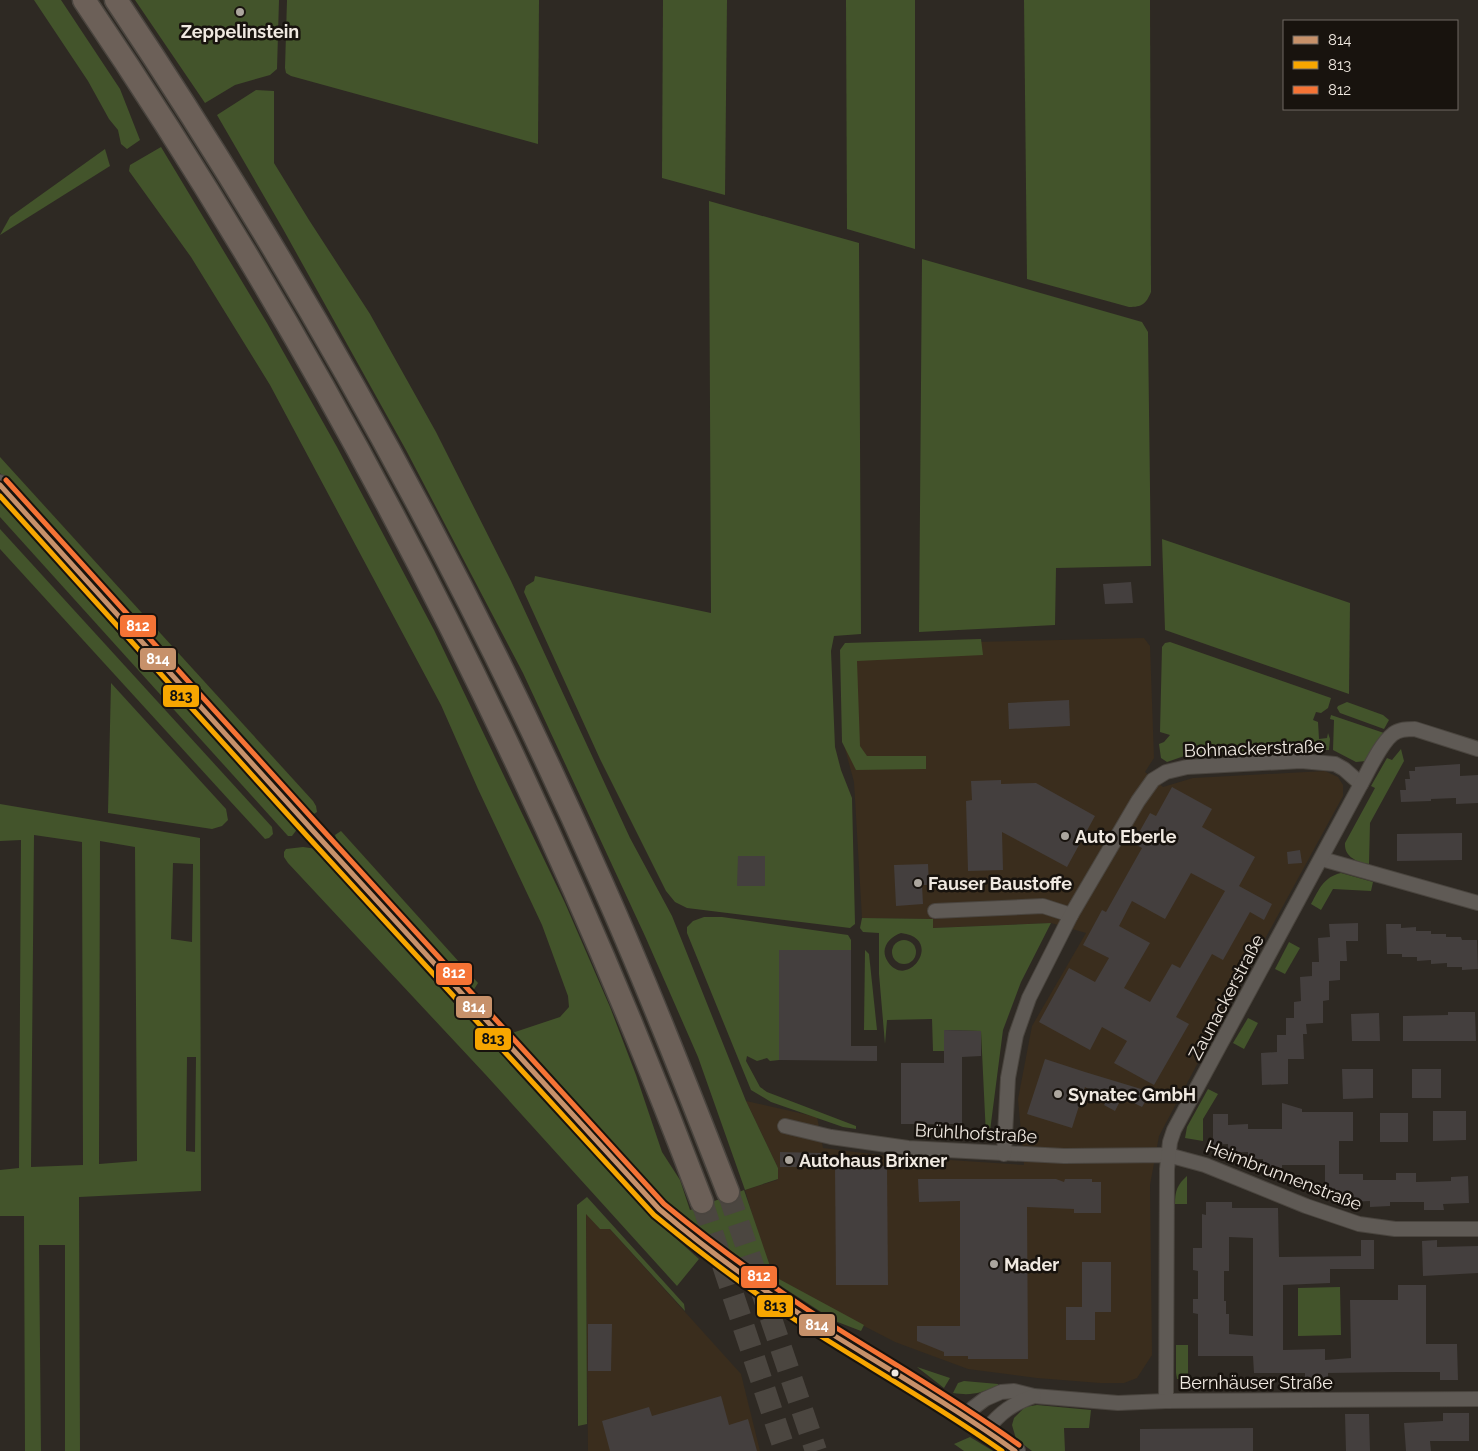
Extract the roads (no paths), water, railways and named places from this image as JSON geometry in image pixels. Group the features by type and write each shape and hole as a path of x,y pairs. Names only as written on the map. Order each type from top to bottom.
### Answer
{"highway":[{"path":"84,0 146,93 244,252 334,408 426,578 498,722 550,835 618,990 702,1202"},
{"path":"116,0 205,137 325,336 385,443 476,618 540,747 600,878 667,1038 728,1192"}],"main road":[{"path":"0,485 659,1209 688,1234 741,1274 966,1417 1015,1451"}],"street":[{"name":"Zaunackerstraße","path":"1166,1401 1168,1155 1174,1130 1386,741 1394,733 1405,728 1415,729 1478,748"},
{"name":"Bohnackerstraße","path":"1004,1154 1007,1088 1016,1036 1036,982 1071,915 1142,795 1153,780 1166,772 1187,767 1267,762 1317,762 1335,764 1344,768 1361,784"},
{"path":"1322,859 1478,904"},
{"path":"935,911 1043,906 1071,915"},
{"name":"Brühlhofstraße","path":"784,1126 831,1138 883,1145 1004,1154 1064,1156 1168,1155"},
{"name":"Heimbrunnenstraße","path":"1168,1155 1206,1165 1306,1206 1359,1224 1395,1229 1478,1229"},
{"name":"Bernhäuser Straße","path":"966,1417 973,1408 985,1399 1001,1392 1014,1391 1034,1396 1118,1403 1478,1399"},
{"name":"Bernhäuser Straße","path":"986,1430 1011,1405 1034,1396"}],"tunnel":[{"path":"728,1192 816,1451"},
{"path":"702,1202 785,1451"}],"place":[{"name":"Zeppelinstein","path":"240,12"},
{"name":"Auto Eberle","path":"1065,836"},
{"name":"Fauser Baustoffe","path":"918,883"},
{"name":"Synatec GmbH","path":"1058,1094"},
{"name":"Autohaus Brixner","path":"789,1160"},
{"name":"Mader","path":"994,1264"}]}
